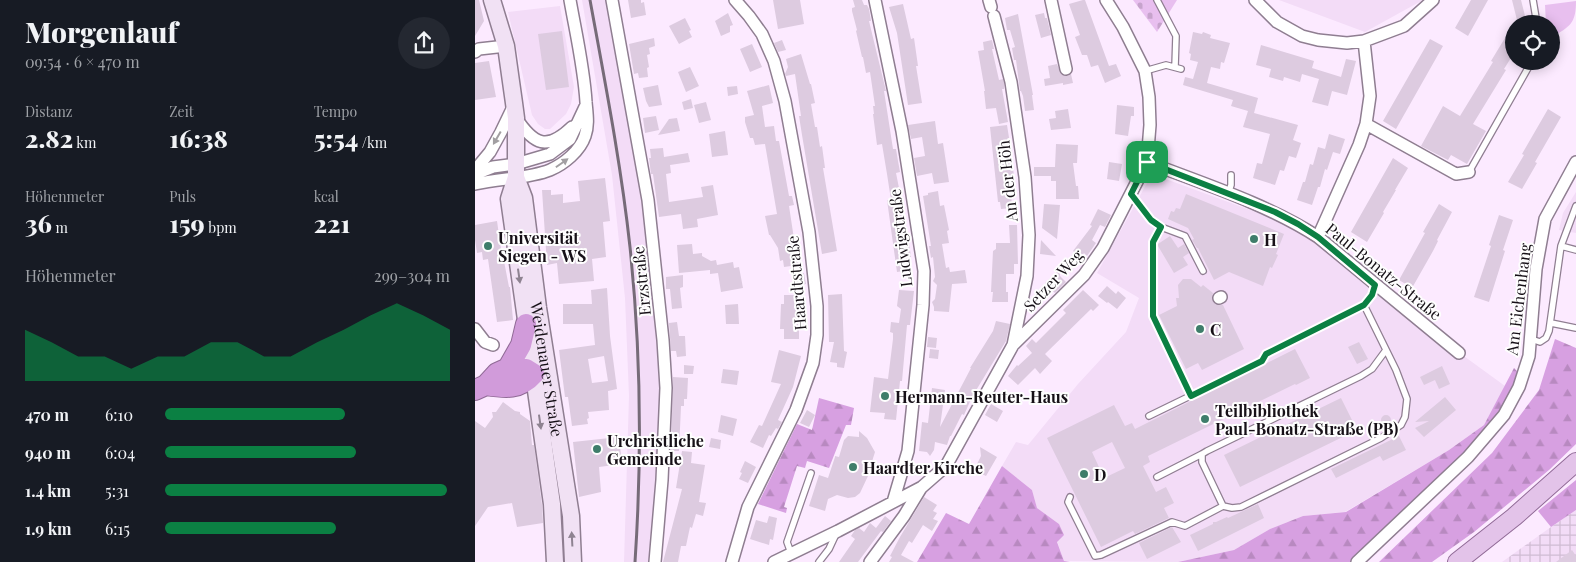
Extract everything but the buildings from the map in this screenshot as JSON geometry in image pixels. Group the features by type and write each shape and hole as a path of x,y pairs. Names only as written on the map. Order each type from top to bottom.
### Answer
{"highway":[{"path":"481,388 502,388 512,371 526,324"},
{"path":"512,371 521,385 541,372"}],"main road":[{"name":"Weidenauer Straße","path":"492,0 505,46 515,111 516,170 509,199 526,324 541,372 571,516 573,562"},
{"name":"Weidenauer Straße","path":"516,170 524,198 541,372 555,562"},
{"path":"1457,562 1514,517 1576,462"}],"street":[{"path":"475,172 493,167 541,173 562,164 576,152 585,138 588,122 587,103 570,0"},
{"name":"Erzstraße","path":"612,0 648,200 663,340 666,388 662,480 655,562"},
{"name":"Haardtstraße","path":"732,562 748,507 796,410 813,363 817,335 817,306 809,232 785,101 774,62 762,34 735,0"},
{"name":"Ludwigstraße","path":"875,0 902,131 924,271 923,305 908,451 893,502"},
{"path":"1051,0 1066,68"},
{"name":"Setzer Weg","path":"774,562 922,487 946,466 1013,345 1084,275 1103,248 1147,162 1150,125 1149,97 1145,71 1123,27 1106,0"},
{"path":"1255,0 1277,22 1302,36 1347,43 1364,41 1404,26 1433,0"},
{"name":"An der Höh","path":"991,8 1011,82 1025,177 1029,235 1027,276 1013,345"},
{"path":"1318,237 1359,145 1366,124 1370,96 1364,41"},
{"path":"477,50 505,46"},
{"path":"475,184 516,170 550,154 570,139 587,103"},
{"path":"475,172 490,152 515,111 526,133 537,141 543,142 551,141 564,135 579,121"},
{"path":"1366,124 1456,174 1469,172"},
{"name":"Paul-Bonatz-Straße","path":"1147,162 1275,212 1298,224 1318,237 1459,353"},
{"name":"Am Eichenhang","path":"1357,562 1467,457 1504,415 1519,387 1529,356 1536,268 1545,218 1576,162"},
{"path":"475,329 485,342 493,345"},
{"name":"Setzer Weg","path":"870,562 904,516 922,487"}],"lane":[{"path":"1145,71 1166,65 1178,68 1176,36 1157,0"},
{"path":"1533,0 1536,15"},
{"path":"1469,172 1526,70"},
{"path":"1227,194 1231,185 1231,175"},
{"path":"1131,194 1151,220 1161,227 1185,236 1203,271"},
{"path":"1531,339 1540,342 1546,338 1549,331 1561,246 1576,206"},
{"path":"1161,227 1153,242 1153,316 1191,396"},
{"path":"1561,246 1576,250"},
{"path":"1149,416 1262,361 1266,354 1364,305 1372,295 1375,285"},
{"path":"1070,497 1068,502 1095,556 1101,556 1171,522 1185,526 1223,506 1241,507 1392,432 1401,425 1405,417 1407,399 1364,305"},
{"path":"1551,323 1576,328"},
{"path":"1157,477 1254,427 1361,376 1373,369 1386,350"},
{"path":"1202,454 1202,462 1223,506"},
{"path":"791,554 787,542 811,474"},
{"path":"819,562 829,549 837,531"}],"shaded area":[{"path":"582,0 608,0 648,228 660,394 650,562 624,562 629,396 625,298 612,175"},
{"path":"1279,0 1423,0 1365,32"},
{"path":"560,6 574,87 571,104 566,114 550,129 545,129 538,124 532,115 508,12"},
{"path":"1152,174 1299,228 1505,386 1484,425 1449,450 1345,512 1303,516 1270,529 1234,550 1178,562 1064,561 1057,541 1059,524 1037,508 1032,490 1002,466 1016,442 1028,445 1078,384 1126,332 1139,298 1097,273"},
{"path":"1576,192 1576,233 1559,230 1563,213"},
{"path":"1576,510 1576,562 1502,562 1551,527"}],"green space":[{"path":"1133,0 1177,0 1157,32"},
{"path":"1576,1 1575,15 1571,24 1560,32 1560,15 1546,15 1545,5"},
{"path":"1555,339 1576,348 1576,444 1549,470 1474,532 1432,562 1379,562 1492,453 1539,390"},
{"path":"1514,368 1519,373 1511,392 1494,421 1458,462 1414,500 1352,562 1178,562 1234,550 1270,529 1303,516 1346,512 1449,450 1484,425"},
{"path":"819,398 854,408 851,425 846,425 829,468 807,461 805,468 797,466 784,507 787,508 786,513 758,504 797,424 812,430"},
{"path":"1002,466 1032,490 1037,508 1059,524 1064,535 1057,542 1064,561 1070,562 917,562 946,513 969,524"},
{"path":"1576,480 1576,510 1551,527 1538,511"}],"railway":[{"path":"590,0 622,185 634,286 639,404 639,483 635,562"}],"place":[{"name":"H","path":"1254,239"},
{"name":"Universität Siegen - WS","path":"488,246"},
{"name":"C","path":"1200,329"},
{"name":"Hermann-Reuter-Haus","path":"885,396"},
{"name":"Teilbibliothek Paul-Bonatz-Straße (PB)","path":"1205,419"},
{"name":"Urchristliche Gemeinde","path":"597,449"},
{"name":"Haardter Kirche","path":"853,467"},
{"name":"D","path":"1084,474"}],"route":[{"path":"1147,162 1275,212 1298,224 1318,237 1375,285 1372,295 1364,305 1266,354 1262,361 1191,396 1153,316 1153,242 1161,227 1151,220 1131,194 1147,162"}]}
